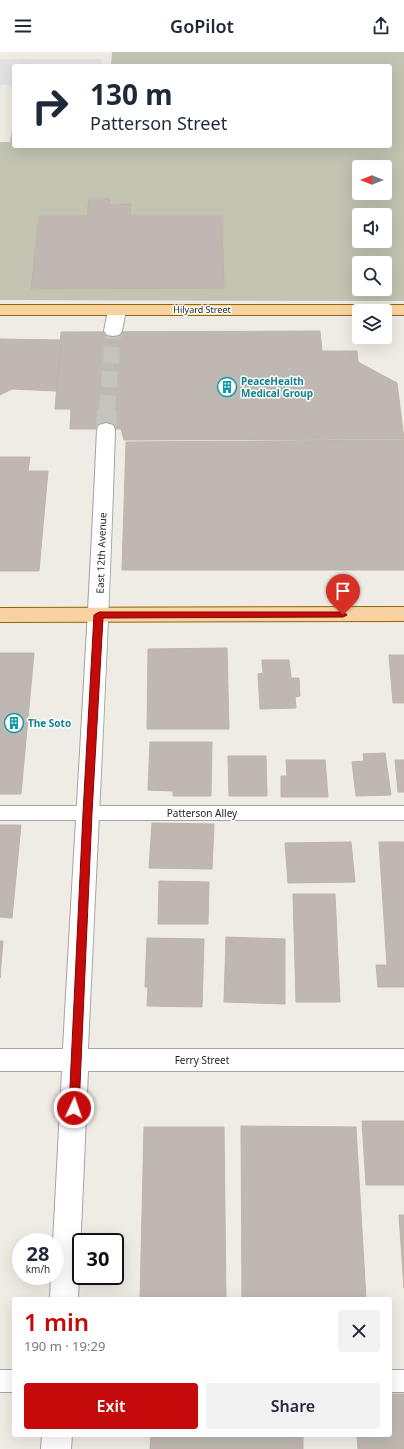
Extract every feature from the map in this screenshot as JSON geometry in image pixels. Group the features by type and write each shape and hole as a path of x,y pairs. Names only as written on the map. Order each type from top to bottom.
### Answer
{"main road":[{"name":"Hilyard Street","path":"0,310 404,310"},
{"path":"0,614 404,614"}],"street":[{"path":"113,331 117,310"},
{"name":"East 12th Avenue","path":"64,1297 87,813 99,615 106,429"},
{"name":"Ferry Street","path":"0,1060 404,1060"},
{"path":"56,1449 57,1437"}],"lane":[{"name":"Patterson Alley","path":"0,813 404,813"},
{"path":"0,1381 12,1381"},
{"path":"392,1381 404,1381"}],"shaded area":[{"path":"112,52 404,52 404,301 0,300 0,142 10,142 12,130 12,148 392,148 392,64 111,64"},
{"path":"0,59 102,59 101,64 12,64 12,85 1,85 0,91"}],"building":[{"path":"89,199 110,199 109,205 131,204 130,216 222,216 224,288 31,289 39,216 87,216"},
{"name":"PeaceHealth Medical Group","path":"320,331 322,351 357,351 358,362 397,383 404,439 124,440 121,429 70,429 71,409 55,409 61,332"},
{"path":"0,339 62,340 56,391 12,389 0,395"},
{"path":"404,440 404,570 122,570 126,442"},
{"path":"0,457 30,457 28,471 48,471 39,571 0,571"},
{"path":"227,648 229,729 147,729 148,649"},
{"name":"The Soto","path":"0,653 34,653 21,794 0,794"},
{"path":"389,655 404,655 404,703 393,703"},
{"path":"262,660 289,660 291,678 299,678 300,696 295,697 296,708 260,709 258,674 263,673"},
{"path":"150,742 212,742 211,796 173,796 173,791 148,790"},
{"path":"385,753 391,795 356,796 352,762 364,761 363,754"},
{"path":"228,756 266,756 267,796 229,796"},
{"path":"286,760 325,760 328,797 281,797 281,776 287,776"},
{"path":"395,760 404,760 404,792 398,792"},
{"path":"152,823 214,824 212,869 149,868"},
{"path":"0,825 21,825 12,918 0,917"},
{"path":"351,842 355,882 288,883 285,843"},
{"path":"379,842 404,842 404,987 378,987 376,965 387,965"},
{"path":"159,881 209,882 208,924 158,924"},
{"path":"293,894 335,894 340,1002 296,1002"},
{"path":"226,937 285,939 285,1004 224,1002"},
{"path":"147,938 204,939 202,1007 147,1006 148,987 145,987"},
{"path":"0,941 3,941 0,978"},
{"path":"362,1121 404,1121 404,1185 366,1185"},
{"path":"241,1126 356,1127 366,1297 242,1297"},
{"path":"144,1127 224,1127 226,1297 140,1297"},
{"path":"399,1215 404,1215 404,1288"},
{"path":"392,1394 404,1394 404,1449 358,1449 357,1437 392,1437"},
{"path":"151,1437 303,1437 303,1449 150,1449"}],"tunnel":[{"path":"107,411 113,331"},
{"path":"106,429 107,410"}],"place":[{"name":"PeaceHealth Medical Group","path":"227,387"},
{"name":"The Soto","path":"14,723"}],"route":[{"path":"74,1108 87,813 99,615 343,615"}]}
